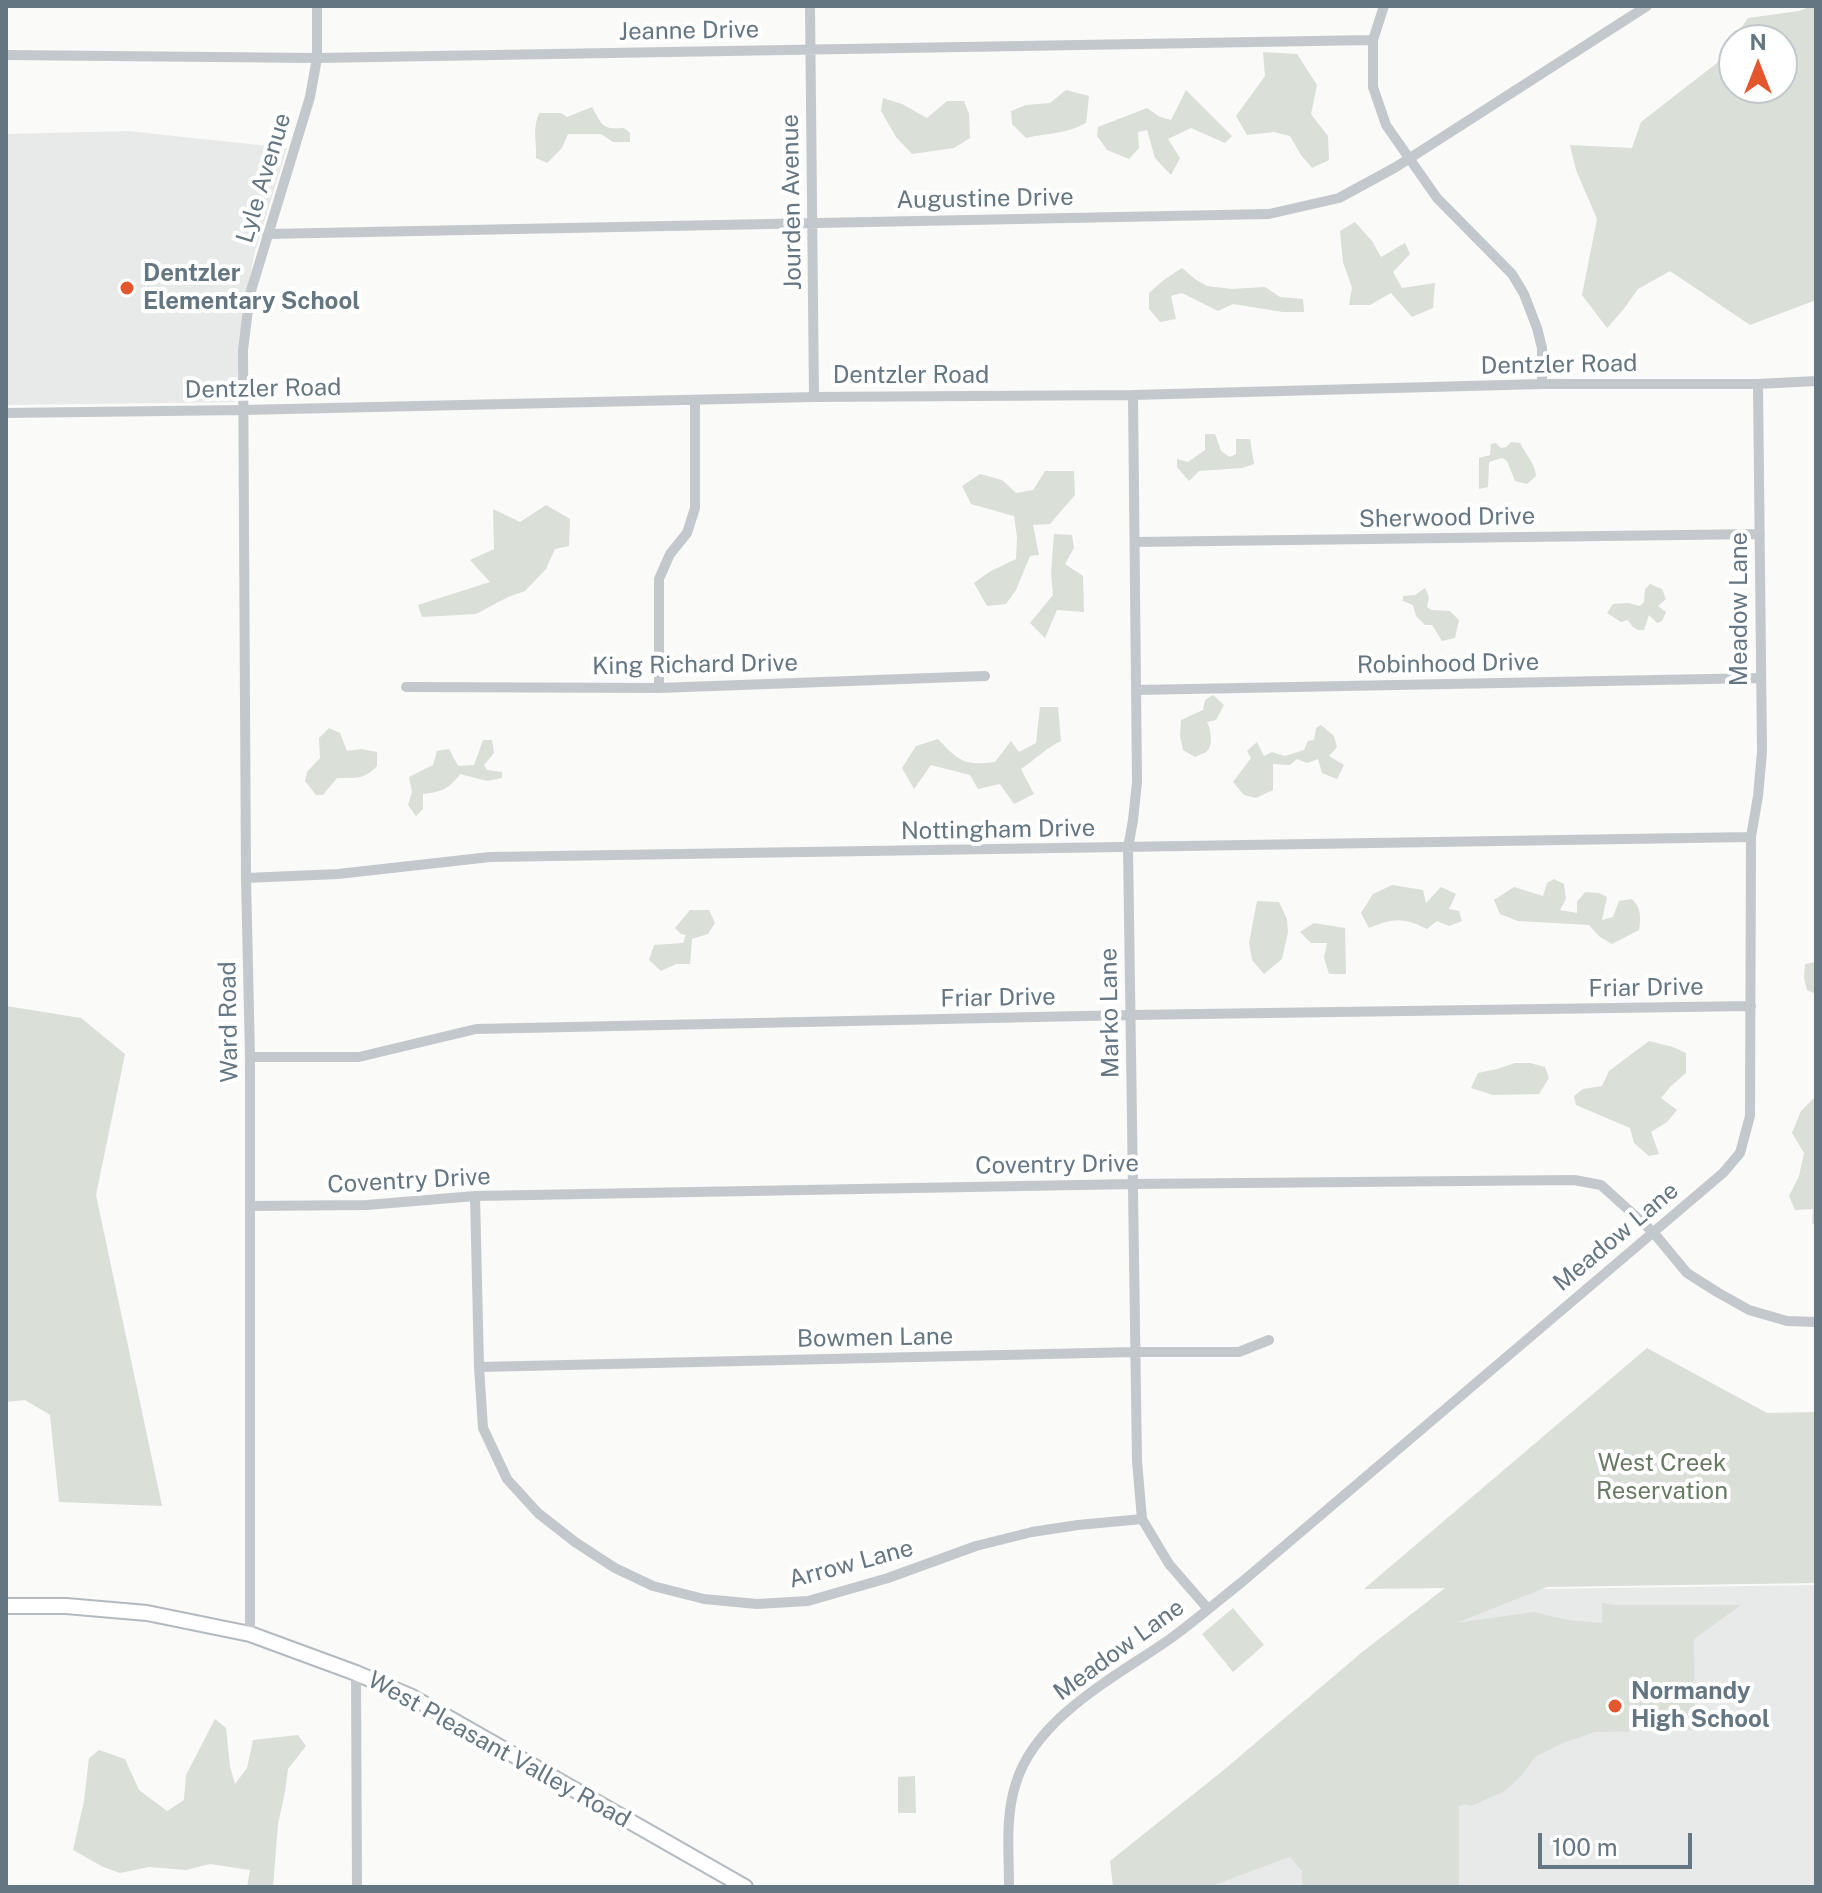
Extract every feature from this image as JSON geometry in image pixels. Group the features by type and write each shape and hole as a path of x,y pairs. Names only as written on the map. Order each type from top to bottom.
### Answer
{"main road":[{"name":"West Pleasant Valley Road","path":"6,1606 66,1606 147,1613 250,1634 356,1673 412,1697 745,1887"}],"street":[{"name":"Lyle Avenue","path":"243,410 243,350 250,294 310,97 317,58 317,6"},
{"name":"Jourden Avenue","path":"810,6 814,397"},
{"path":"1384,6 1373,40 1373,87 1386,125 1437,198 1512,274 1524,294 1537,328 1542,348 1542,384"},
{"name":"Augustine Drive","path":"267,234 1269,214 1339,198 1410,159 1647,6"},
{"name":"Jeanne Drive","path":"6,55 317,58 1373,40"},
{"name":"Dentzler Road","path":"6,413 1816,381"},
{"name":"Meadow Lane","path":"1009,1887 1009,1819 1016,1782 1030,1754 1048,1729 1080,1701 1208,1609 1723,1173 1740,1153 1750,1116 1751,837 1762,752 1758,384"},
{"name":"Marko Lane","path":"1133,395 1137,782 1128,848 1137,1461 1142,1519 1169,1564 1208,1609"},
{"path":"659,688 659,579 670,554 687,533 695,508 695,401"},
{"name":"Ward Road","path":"243,410 250,1057 250,1634"},
{"name":"Sherwood Drive","path":"1135,542 1760,534"},
{"name":"King Richard Drive","path":"406,687 659,688 985,676"},
{"name":"Robinhood Drive","path":"1137,690 1760,678"},
{"name":"Nottingham Drive","path":"246,878 338,874 490,857 1751,837"},
{"name":"Friar Drive","path":"250,1057 359,1057 476,1029 1751,1006"},
{"name":"Coventry Drive","path":"250,1206 367,1205 475,1196 1133,1184 1574,1180 1601,1185 1653,1232 1687,1273 1728,1298 1749,1310 1787,1321 1816,1322"},
{"name":"Arrow Lane","path":"475,1196 483,1428 507,1479 538,1513 615,1568 653,1586 704,1599 757,1604 808,1601 888,1578 976,1546 1032,1532 1142,1519"},
{"name":"Bowmen Lane","path":"479,1367 1239,1352 1269,1340"},
{"path":"356,1673 357,1887"}],"shaded area":[{"name":"Dentzler Elementary School","path":"128,131 287,148 254,255 243,321 235,402 6,405 6,134"},
{"name":"Normandy High School","path":"1816,1585 1816,1887 1334,1887 1380,1653 1539,1589"},
{"path":"1290,1857 1302,1873 1302,1887 1209,1887"}],"green space":[{"path":"1816,6 1816,300 1750,325 1670,271 1638,289 1607,328 1582,295 1597,219 1576,170 1570,145 1632,148 1641,122 1718,62 1718,104 1798,104 1798,24 1744,24 1748,18"},
{"path":"1263,52 1297,54 1317,85 1311,114 1328,136 1329,160 1312,168 1290,136 1274,132 1247,135 1236,116 1265,76"},
{"path":"1066,90 1089,96 1086,123 1064,131 1026,138 1012,124 1011,111 1026,105 1050,103"},
{"path":"1186,90 1232,136 1225,143 1191,128 1168,139 1180,158 1171,175 1155,158 1147,130 1138,132 1139,148 1129,159 1107,150 1097,136 1098,127 1147,108 1171,120"},
{"path":"883,98 902,104 927,118 947,101 964,101 969,114 970,138 954,148 912,154 896,137 881,111"},
{"path":"592,107 604,125 624,128 630,133 630,142 613,142 601,134 568,134 562,148 547,163 536,158 535,131 539,113 561,113 567,117"},
{"path":"1355,222 1381,257 1405,243 1410,254 1393,272 1402,288 1435,283 1433,308 1412,317 1391,293 1370,305 1349,305 1352,288 1343,262 1340,231"},
{"path":"1182,268 1207,286 1232,289 1265,287 1280,297 1303,299 1304,312 1233,304 1218,311 1182,293 1171,296 1176,319 1160,322 1149,309 1149,293"},
{"path":"1205,434 1215,434 1221,451 1230,457 1236,454 1236,439 1250,439 1254,464 1242,468 1199,471 1189,481 1177,467 1177,459 1188,462 1205,450"},
{"path":"1511,442 1520,443 1536,476 1527,484 1515,481 1507,461 1502,458 1489,462 1488,487 1479,489 1479,458 1490,455 1491,444 1496,443 1501,448"},
{"path":"1045,471 1074,471 1075,495 1050,524 1033,525 1039,555 1030,556 1016,590 1006,604 987,606 974,583 1016,559 1014,516 971,504 962,486 980,474 1002,480 1016,493 1033,490"},
{"path":"546,505 570,519 569,546 555,549 546,569 525,591 476,614 422,617 418,605 490,582 470,560 494,549 493,509 520,522"},
{"path":"1054,534 1072,535 1074,548 1065,564 1083,576 1084,612 1057,610 1045,638 1030,623 1053,595"},
{"path":"1650,584 1662,589 1666,599 1658,606 1666,612 1662,621 1657,623 1649,615 1644,630 1639,630 1628,620 1621,622 1607,613 1613,604 1640,606 1644,602 1645,589"},
{"path":"1425,588 1429,597 1427,607 1450,611 1459,620 1455,638 1442,641 1432,625 1425,625 1416,616 1413,605 1403,601 1403,596 1415,595"},
{"path":"1213,695 1224,705 1216,720 1207,722 1211,738 1209,749 1195,757 1183,750 1181,720 1203,710 1205,700"},
{"path":"1040,707 1058,707 1061,741 1021,769 1034,794 1014,804 1000,784 978,789 970,775 931,765 914,789 902,768 916,746 938,739 957,757 969,762 995,762 1011,741 1019,752 1036,743"},
{"path":"1321,725 1334,736 1337,747 1329,756 1344,765 1337,779 1322,773 1318,759 1307,763 1297,759 1290,765 1273,764 1273,790 1256,798 1244,795 1233,782 1251,758 1247,751 1257,742 1264,756 1272,752 1285,756 1304,750 1308,741 1314,740 1316,728"},
{"path":"329,728 340,733 347,751 361,749 377,752 377,766 363,776 337,778 323,795 316,795 305,781 307,772 320,758 319,738"},
{"path":"483,740 492,740 494,753 484,765 487,770 502,772 502,778 487,781 460,774 444,789 423,794 423,809 416,816 408,805 412,792 409,777 433,765 437,751 449,749 458,766 474,765"},
{"path":"1554,879 1564,884 1566,899 1560,910 1577,913 1577,902 1585,892 1599,893 1607,897 1602,920 1613,917 1619,901 1632,899 1640,913 1639,930 1612,944 1589,925 1518,921 1500,914 1494,900 1514,887 1543,896 1547,883"},
{"path":"1392,885 1423,890 1426,903 1441,887 1456,894 1449,909 1459,911 1462,921 1449,926 1437,921 1427,929 1398,920 1369,928 1361,913 1373,894"},
{"path":"1257,901 1279,902 1287,919 1288,932 1282,959 1264,974 1252,960 1249,943"},
{"path":"690,910 709,910 715,923 708,934 692,939 690,964 676,964 661,971 649,960 654,945 683,943 686,935 675,928"},
{"path":"1314,923 1345,928 1346,974 1329,974 1324,958 1327,943 1311,943 1300,932"},
{"path":"1816,962 1816,994 1807,990 1804,978 1805,964"},
{"path":"6,1006 81,1018 125,1054 96,1195 162,1506 59,1502 50,1415 25,1400 6,1402"},
{"path":"1649,1041 1686,1053 1686,1073 1661,1098 1677,1110 1667,1122 1651,1132 1659,1154 1649,1156 1634,1143 1630,1128 1576,1105 1574,1096 1583,1089 1602,1086 1609,1071"},
{"path":"1515,1063 1545,1067 1549,1078 1539,1094 1493,1095 1471,1088 1478,1073"},
{"path":"1813,1099 1816,1100 1816,1227 1812,1223 1813,1209 1795,1210 1789,1196 1799,1176 1804,1153 1792,1133 1801,1111"},
{"name":"West Creek Reservation","path":"1647,1348 1767,1413 1816,1412 1816,1583 1547,1587 1456,1623 1534,1612 1567,1620 1602,1623 1602,1603 1741,1605 1694,1639 1693,1730 1595,1732 1535,1757 1505,1791 1471,1806 1459,1806 1459,1887 1302,1887 1302,1872 1290,1857 1209,1887 1113,1887 1110,1861 1225,1769 1361,1653 1445,1588 1364,1589"},
{"path":"1233,1608 1264,1645 1233,1672 1202,1634"},
{"path":"215,1719 226,1728 235,1784 247,1768 253,1740 298,1735 306,1746 288,1769 278,1824 273,1887 247,1887 250,1870 210,1864 186,1870 149,1867 120,1873 73,1850 84,1801 89,1758 99,1750 125,1759 139,1790 167,1811 184,1800 186,1775"},
{"path":"915,1776 916,1813 898,1813 898,1777"}],"place":[{"name":"Dentzler Elementary School","path":"127,288"},
{"name":"Normandy High School","path":"1615,1706"}]}
